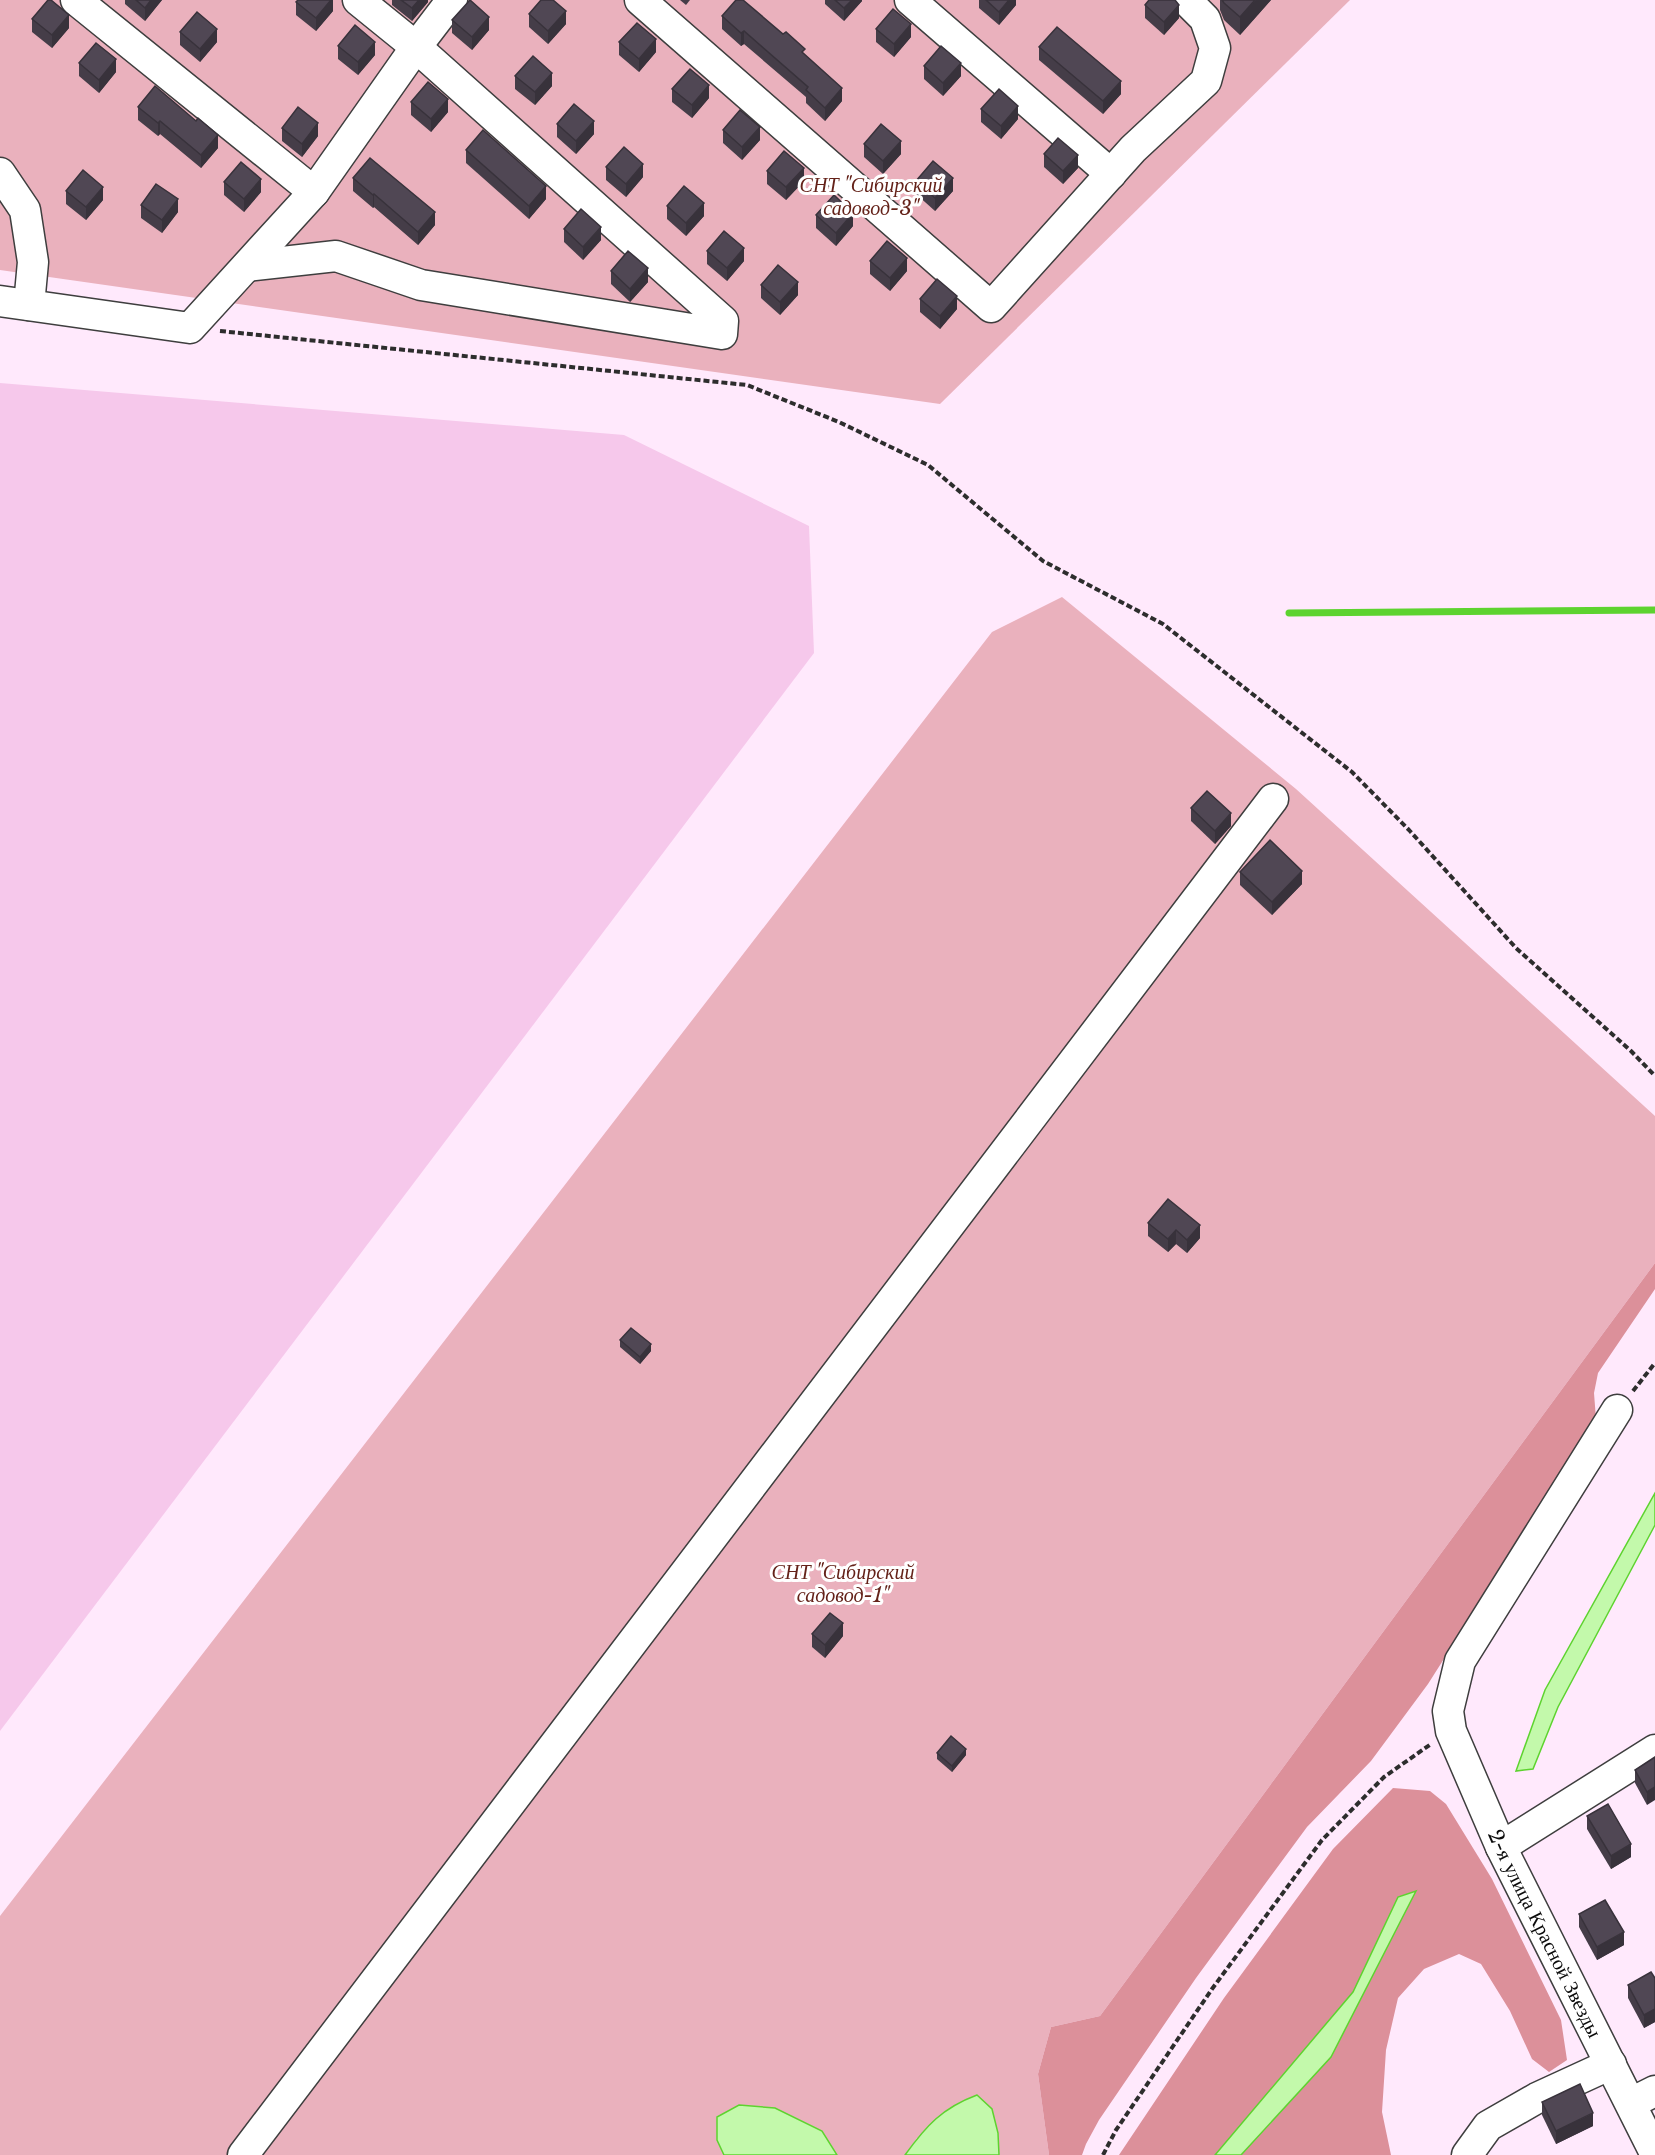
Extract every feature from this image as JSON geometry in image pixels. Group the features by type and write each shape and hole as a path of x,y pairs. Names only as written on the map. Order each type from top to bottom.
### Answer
{"street":[{"path":"76,0 314,192"},
{"path":"247,266 336,256 421,285 722,334 723,321 416,47 358,0"},
{"path":"0,173 25,210 33,262 14,303 190,328 314,192 416,47 452,0"},
{"path":"640,0 992,308 1134,149 1206,81 1215,48 1205,19 1186,0"},
{"path":"910,0 1111,174"},
{"path":"243,2155 1273,799"},
{"path":"1449,1721 1460,1661 1617,1410"},
{"name":"2-я улица Красной Звезды","path":"1449,1721 1501,1847 1611,2064 1643,2097 1655,2152"},
{"path":"1501,1847 1655,1750"},
{"path":"1467,2155 1488,2126 1537,2098 1611,2064"}],"path":[{"path":"190,328 747,385 839,422 928,465 1043,561 1163,624 1352,772 1409,830 1516,948 1631,1051 1655,1076"},
{"path":"1617,1410 1655,1364"},
{"path":"1103,2155 1116,2130 1212,1989 1322,1840 1384,1776 1449,1721"}],"shaded area":[{"path":"0,383 624,435 809,526 814,653 0,1731"},
{"path":"1655,1263 1655,1289 1598,1373 1594,1393 1596,1419 1428,1684 1371,1761 1307,1827 1196,1978 1099,2120 1082,2155 1049,2155 1038,2074 1051,2027 1100,2016"},
{"path":"1655,1493 1655,1525 1558,1707 1533,1769 1516,1771 1545,1690"},
{"path":"1393,1788 1430,1791 1446,1804 1492,1879 1561,2020 1567,2060 1549,2072 1532,2059 1510,2011 1481,1964 1459,1954 1424,1969 1398,1998 1386,2050 1382,2112 1391,2155 1119,2155 1224,1998 1333,1849"},
{"path":"1416,1891 1331,2057 1241,2155 1215,2155 1353,1992 1398,1897"},
{"path":"977,2095 992,2109 998,2133 999,2155 905,2155 920,2135 944,2112"},
{"path":"739,2105 775,2108 822,2131 837,2155 724,2155 717,2140 717,2117"}],"green space":[{"name":"СНТ \"Сибирский садовод-3\"","path":"0,0 1350,0 940,404 0,270"},
{"name":"СНТ \"Сибирский садовод-1\"","path":"1062,597 1296,789 1655,1116 1655,1263 1100,2016 1051,2027 1038,2074 1049,2155 999,2155 998,2133 917,2138 905,2155 837,2155 822,2131 775,2108 717,2140 724,2155 0,2155 0,1916 992,632"}],"building":[{"path":"48,0 69,15 52,35 32,19"},
{"path":"136,0 151,0 145,8"},
{"path":"298,0 331,0 316,18 296,2"},
{"path":"401,0 419,0 412,8"},
{"path":"470,0 489,17 472,37 452,20"},
{"path":"541,0 553,0 566,11 548,31 529,14"},
{"path":"736,0 743,0 783,34 786,32 805,49 802,52 842,88 825,108 806,90 808,87 744,31 741,33 722,16"},
{"path":"835,0 852,0 844,8"},
{"path":"986,0 1009,0 999,12"},
{"path":"1149,0 1175,0 1179,5 1164,22 1145,5"},
{"path":"1222,0 1255,0 1240,17"},
{"path":"893,9 911,24 894,44 876,29"},
{"path":"197,12 217,29 200,49 180,32"},
{"path":"637,23 656,39 639,59 619,42"},
{"path":"355,25 375,42 358,62 338,46"},
{"path":"1057,27 1121,81 1103,101 1039,47"},
{"path":"96,43 116,59 99,80 79,63"},
{"path":"941,46 961,63 943,83 924,66"},
{"path":"533,56 552,73 535,92 515,76"},
{"path":"690,69 709,85 692,105 672,89"},
{"path":"428,82 448,99 431,119 411,102"},
{"path":"155,86 196,121 198,118 218,135 201,155 160,121 158,123 138,107"},
{"path":"999,89 1018,106 1001,126 981,109"},
{"path":"574,104 594,121 576,141 557,124"},
{"path":"298,107 318,123 302,144 282,128"},
{"path":"740,110 760,127 742,147 723,130"},
{"path":"881,124 901,141 883,161 864,144"},
{"path":"483,130 546,186 529,206 466,150"},
{"path":"1058,138 1078,155 1063,171 1044,154"},
{"path":"624,147 643,164 626,184 606,167"},
{"path":"784,151 804,168 786,187 767,171"},
{"path":"370,158 435,212 418,232 353,178"},
{"path":"933,161 953,178 935,198 916,181"},
{"path":"241,162 261,179 244,199 224,182"},
{"path":"83,170 103,187 86,207 66,191"},
{"path":"156,184 178,199 162,220 141,205"},
{"path":"684,186 704,203 686,223 667,206"},
{"path":"834,195 853,213 836,233 816,215"},
{"path":"581,209 601,227 583,247 564,229"},
{"path":"724,231 744,248 727,268 707,251"},
{"path":"887,241 907,258 890,278 870,261"},
{"path":"628,251 648,268 630,289 611,271"},
{"path":"778,265 798,282 780,302 761,285"},
{"path":"937,279 957,296 940,316 920,299"},
{"path":"1207,791 1231,813 1215,831 1191,808"},
{"path":"1270,840 1302,871 1272,902 1240,872"},
{"path":"1168,1199 1200,1225 1187,1240 1176,1230 1168,1239 1148,1223"},
{"path":"631,1328 651,1344 640,1357 620,1340"},
{"path":"830,1613 843,1623 825,1645 812,1634"},
{"path":"951,1736 966,1749 952,1766 937,1753"},
{"path":"1655,1757 1655,1787 1647,1792 1635,1770"},
{"path":"1608,1804 1631,1844 1611,1856 1587,1816"},
{"path":"1605,1900 1624,1932 1597,1947 1579,1914"},
{"path":"1651,1972 1655,1978 1655,2009 1644,2015 1628,1985"},
{"path":"1580,2084 1593,2113 1556,2131 1542,2102"}],"waterway":[{"path":"1289,613 1655,610"}]}
